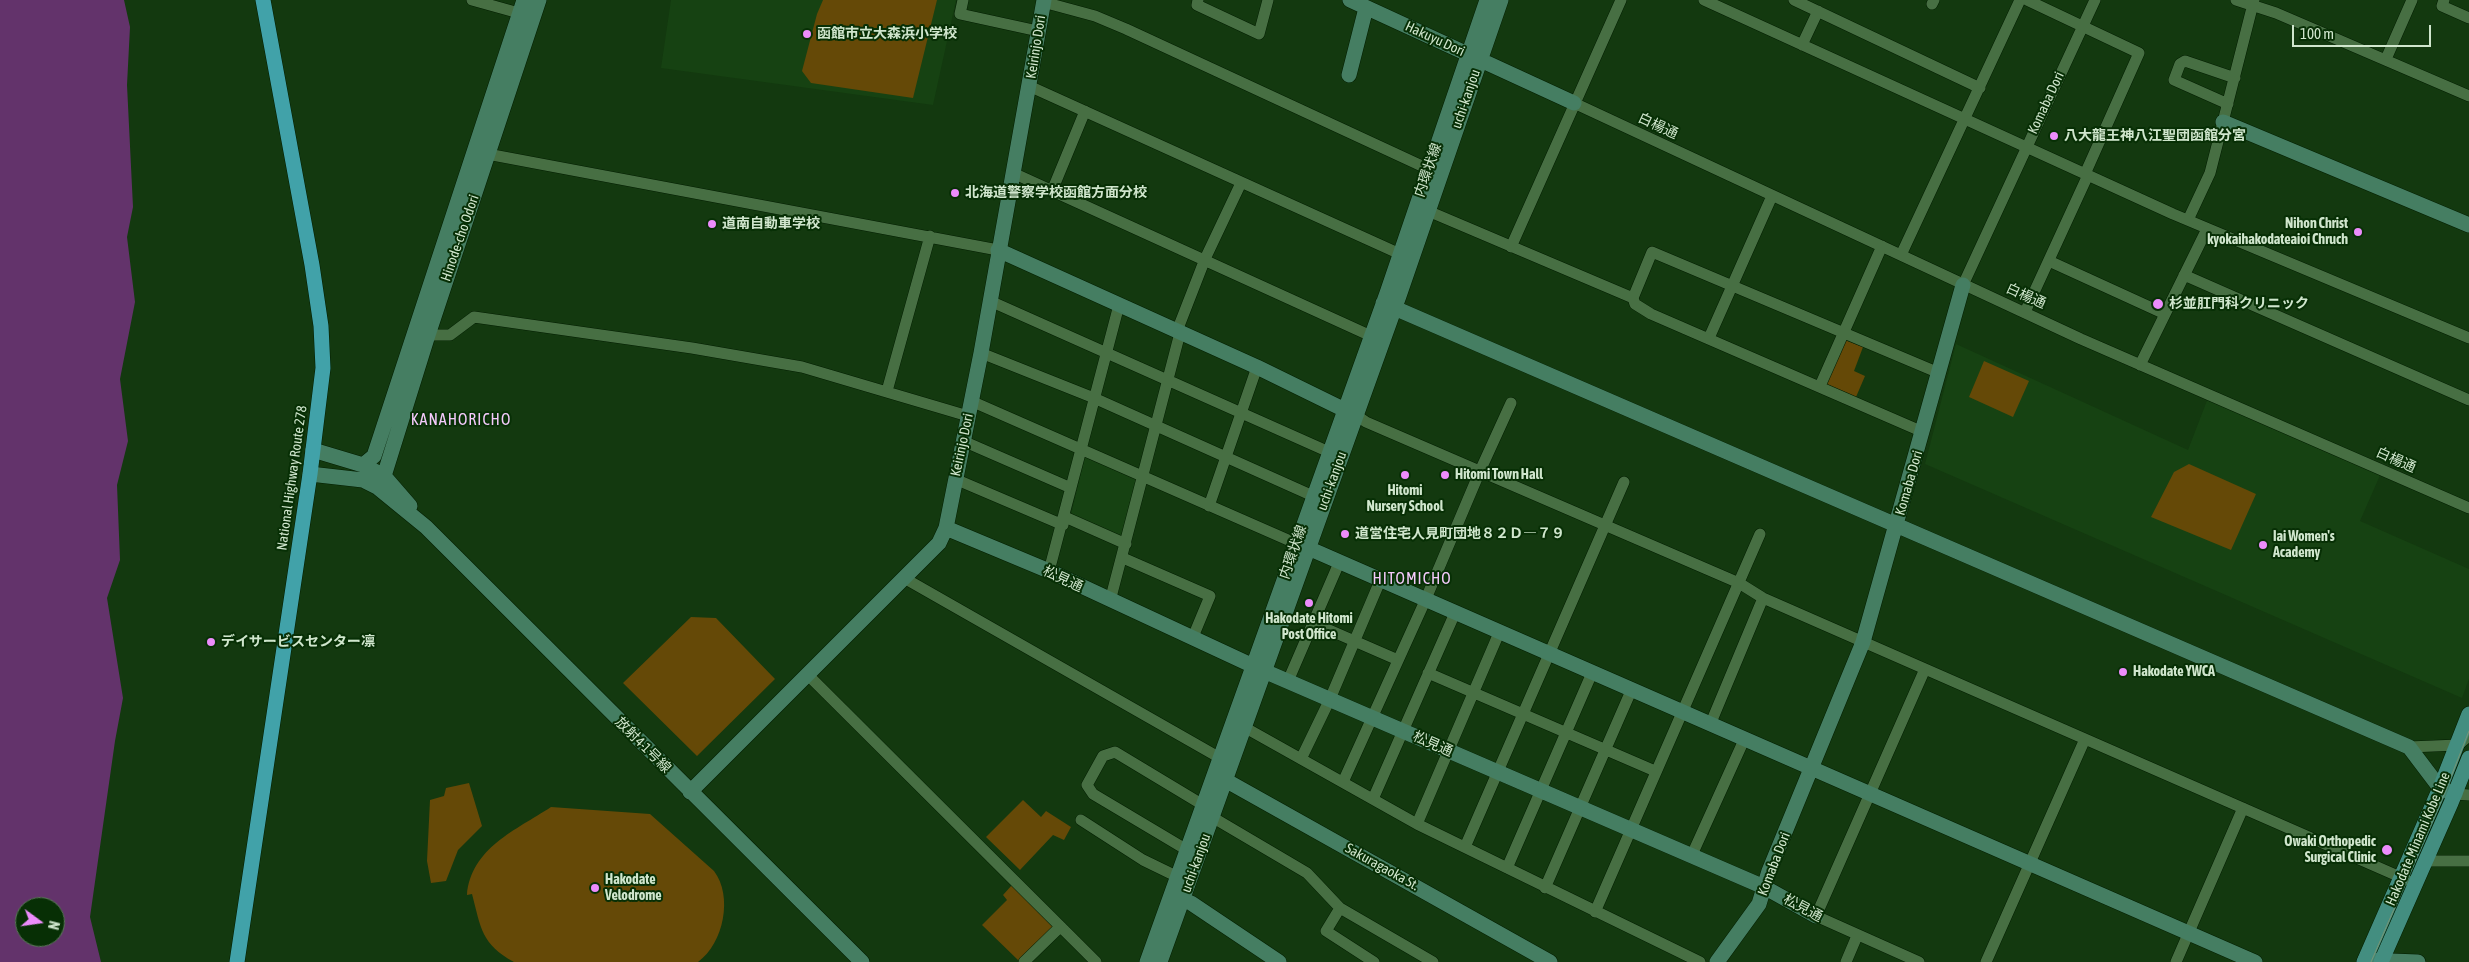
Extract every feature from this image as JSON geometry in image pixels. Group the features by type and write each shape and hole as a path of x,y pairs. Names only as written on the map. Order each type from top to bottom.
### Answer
{"highway":[{"name":"National Highway Route 278","path":"237,962 310,474 323,368 321,326 263,0"}],"main road":[{"name":"Hakodate Minami Kobe Line","path":"2365,961 2440,788 2463,740 2469,714"},
{"name":"Hakodate Minami Kobe Line","path":"2382,961 2426,861 2462,795 2469,758"}],"street":[{"path":"472,0 526,10"},
{"name":"Hinode-cho Odori","path":"384,476 526,10 539,0"},
{"path":"963,0 960,14 1038,30"},
{"path":"1198,0 1197,5 1259,34 1268,0"},
{"name":"Hakuyu Dori","path":"1350,0 1367,4 1474,57 1574,103"},
{"path":"1474,57 1487,0"},
{"name":"uchi-kanjou","path":"1160,962 1177,897 1220,777 1244,727 1258,668 1389,306 1428,211 1434,172 1474,57 1501,0"},
{"path":"1511,247 1621,0"},
{"path":"1704,0 2207,229 2469,338"},
{"path":"1794,0 1980,88"},
{"path":"1901,255 2020,0"},
{"path":"2025,312 2087,175 2139,53 2027,0"},
{"name":"Komaba Dori","path":"1717,962 1759,904 1764,887 1863,642 1963,284 2095,0"},
{"path":"2236,0 2254,2 2469,96"},
{"path":"2386,59 2412,0"},
{"path":"2444,0 2442,6 2469,18"},
{"path":"1044,1 1095,16 1126,29 1434,172"},
{"name":"Keirinjo Dori","path":"690,792 938,543 946,528 981,353 1044,1"},
{"path":"2188,220 2210,173 2254,2"},
{"path":"1349,75 1367,4"},
{"path":"1802,44 1818,11"},
{"path":"2228,104 2174,80 2180,64 2185,61 2235,78"},
{"path":"1029,86 1400,254"},
{"name":"白楊通","path":"1574,103 2140,365 2469,508"},
{"path":"1052,191 1085,111"},
{"path":"2223,122 2469,225"},
{"path":"482,153 998,250 1257,367 1350,412 1366,422 1739,583 1763,598 2416,884"},
{"name":"Hinode-cho Odori","path":"363,465 374,456 482,153"},
{"name":"内環状線","path":"1302,546 1313,496 1329,452 1350,412 1371,336 1389,306 1400,254 1434,172"},
{"path":"1013,173 1371,336"},
{"path":"1110,601 1126,544 1178,332 1205,259 1241,183"},
{"path":"1708,338 1772,196"},
{"path":"1428,211 1633,298"},
{"path":"2140,365 2207,229"},
{"path":"887,391 930,236"},
{"path":"1820,386 1882,246"},
{"path":"1923,432 1651,314 1635,304 1633,298 1652,252 1939,374"},
{"path":"2049,261 2165,314"},
{"path":"2184,276 2469,400"},
{"path":"990,301 1240,414 1329,452"},
{"path":"1049,571 1064,521 1119,305"},
{"path":"1389,306 1897,524 2409,747 2440,788 2462,795"},
{"path":"428,336 450,335 474,317 767,360 802,367 887,391 970,408 1081,450 1142,476 1425,602 1455,613 2255,962"},
{"path":"981,353 1094,398 1225,459 1313,496"},
{"path":"1209,506 1257,367"},
{"path":"1343,782 1425,602 1511,403"},
{"path":"963,441 1072,488"},
{"name":"放射4-1号線","path":"313,450 363,465 384,476 395,486 426,527"},
{"name":"放射4-1号線","path":"310,474 363,480 377,487 426,527 862,962"},
{"path":"955,479 1126,544"},
{"path":"1465,847 1624,482"},
{"name":"松見通","path":"946,528 1049,571 1110,601 1258,668 1764,887 1857,936 1919,962"},
{"path":"1595,912 1760,534"},
{"path":"1122,558 1210,596 1193,637"},
{"path":"1288,681 1338,563"},
{"path":"904,578 1220,758"},
{"path":"1301,759 1330,699 1380,581"},
{"path":"1710,725 1763,598"},
{"path":"1373,799 1455,613"},
{"path":"1313,622 1398,660"},
{"path":"1418,824 1473,692 1500,633"},
{"path":"1220,777 1220,758 1258,668"},
{"path":"1816,916 1925,669"},
{"path":"1428,673 1655,771"},
{"path":"1507,868 1592,673"},
{"path":"808,675 1096,962"},
{"path":"1545,888 1631,691"},
{"path":"1244,727 1418,824 1545,888 1700,962"},
{"path":"1986,962 2085,739"},
{"path":"1691,857 1744,740"},
{"path":"2409,747 2463,740"},
{"path":"1187,850 1093,794 1087,785 1103,756 1116,752 1306,873 1340,908 1434,962"},
{"name":"Sakuragaoka St.","path":"1220,777 1550,962"},
{"path":"2176,962 2244,808"},
{"path":"1147,962 1177,897 1178,877 1187,850 1208,811"},
{"path":"1081,820 1143,860 1178,877"},
{"path":"2426,861 2469,861"},
{"path":"1177,897 1279,962"},
{"path":"1340,908 1326,931 1374,962"},
{"path":"1024,962 1060,927"},
{"path":"1846,962 1857,936"},
{"path":"2365,961 2418,962"}],"shaded area":[{"path":"0,0 124,0 130,27 127,85 133,207 127,237 135,302 120,379 128,441 117,485 120,560 107,598 123,698 115,741 90,917 101,962 0,962"},
{"name":"函館市立大森浜小学校","path":"671,0 956,0 933,105 661,68"},
{"path":"823,0 937,0 913,98 811,83 802,71 817,14"},
{"path":"1842,339 1863,347 1854,371 1865,376 1856,397 1826,384"},
{"name":"Iai Women's Academy","path":"1956,344 2188,450 2208,398 2381,473 2360,521 2469,569 2469,679 2462,698 1925,464"},
{"path":"1984,361 2029,381 2013,417 1969,397"},
{"path":"1085,456 1138,479 1122,538 1071,515"},
{"path":"2189,464 2256,494 2231,550 2151,517 2174,472"},
{"path":"691,617 716,618 775,679 697,756 623,683"},
{"path":"469,783 482,826 458,850 446,881 431,883 427,861 430,800 444,796 446,788"},
{"path":"1023,800 1041,817 1046,811 1071,827 1064,840 1053,835 1020,870 986,837"},
{"name":"Hakodate Velodrome","path":"551,807 650,814 714,871 720,881 723,893 723,919 714,943 707,954 698,962 514,962 495,949 484,934 472,894 467,895 470,879 477,865 497,842"},
{"path":"1012,885 1054,926 1019,961 982,925 1007,900 1003,895"}],"tram line":[{"path":"2371,962 2445,792 2469,731"}],"place":[{"name":"函館市立大森浜小学校","path":"807,34"},
{"name":"八大龍王神八江聖団函館分宮","path":"2054,136"},
{"name":"北海道警察学校函館方面分校","path":"955,193"},
{"name":"道南自動車学校","path":"712,224"},
{"name":"Nihon Christ kyokaihakodateaioi Chruch","path":"2358,232"},
{"name":"杉並肛門科クリニック","path":"2158,304"},
{"name":"Hitomi Nursery School","path":"1405,475"},
{"name":"Hitomi Town Hall","path":"1445,475"},
{"name":"道営住宅人見町団地８２Ｄ―７９","path":"1345,534"},
{"name":"Iai Women's Academy","path":"2263,545"},
{"name":"Hakodate Hitomi Post Office","path":"1309,603"},
{"name":"デイサービスセンター凛","path":"211,642"},
{"name":"Hakodate YWCA","path":"2123,672"},
{"name":"Owaki Orthopedic Surgical Clinic","path":"2387,850"},
{"name":"Hakodate Velodrome","path":"595,888"}],"district":[{"name":"KANAHORICHO","path":"461,420"},
{"name":"HITOMICHO","path":"1412,579"}]}
